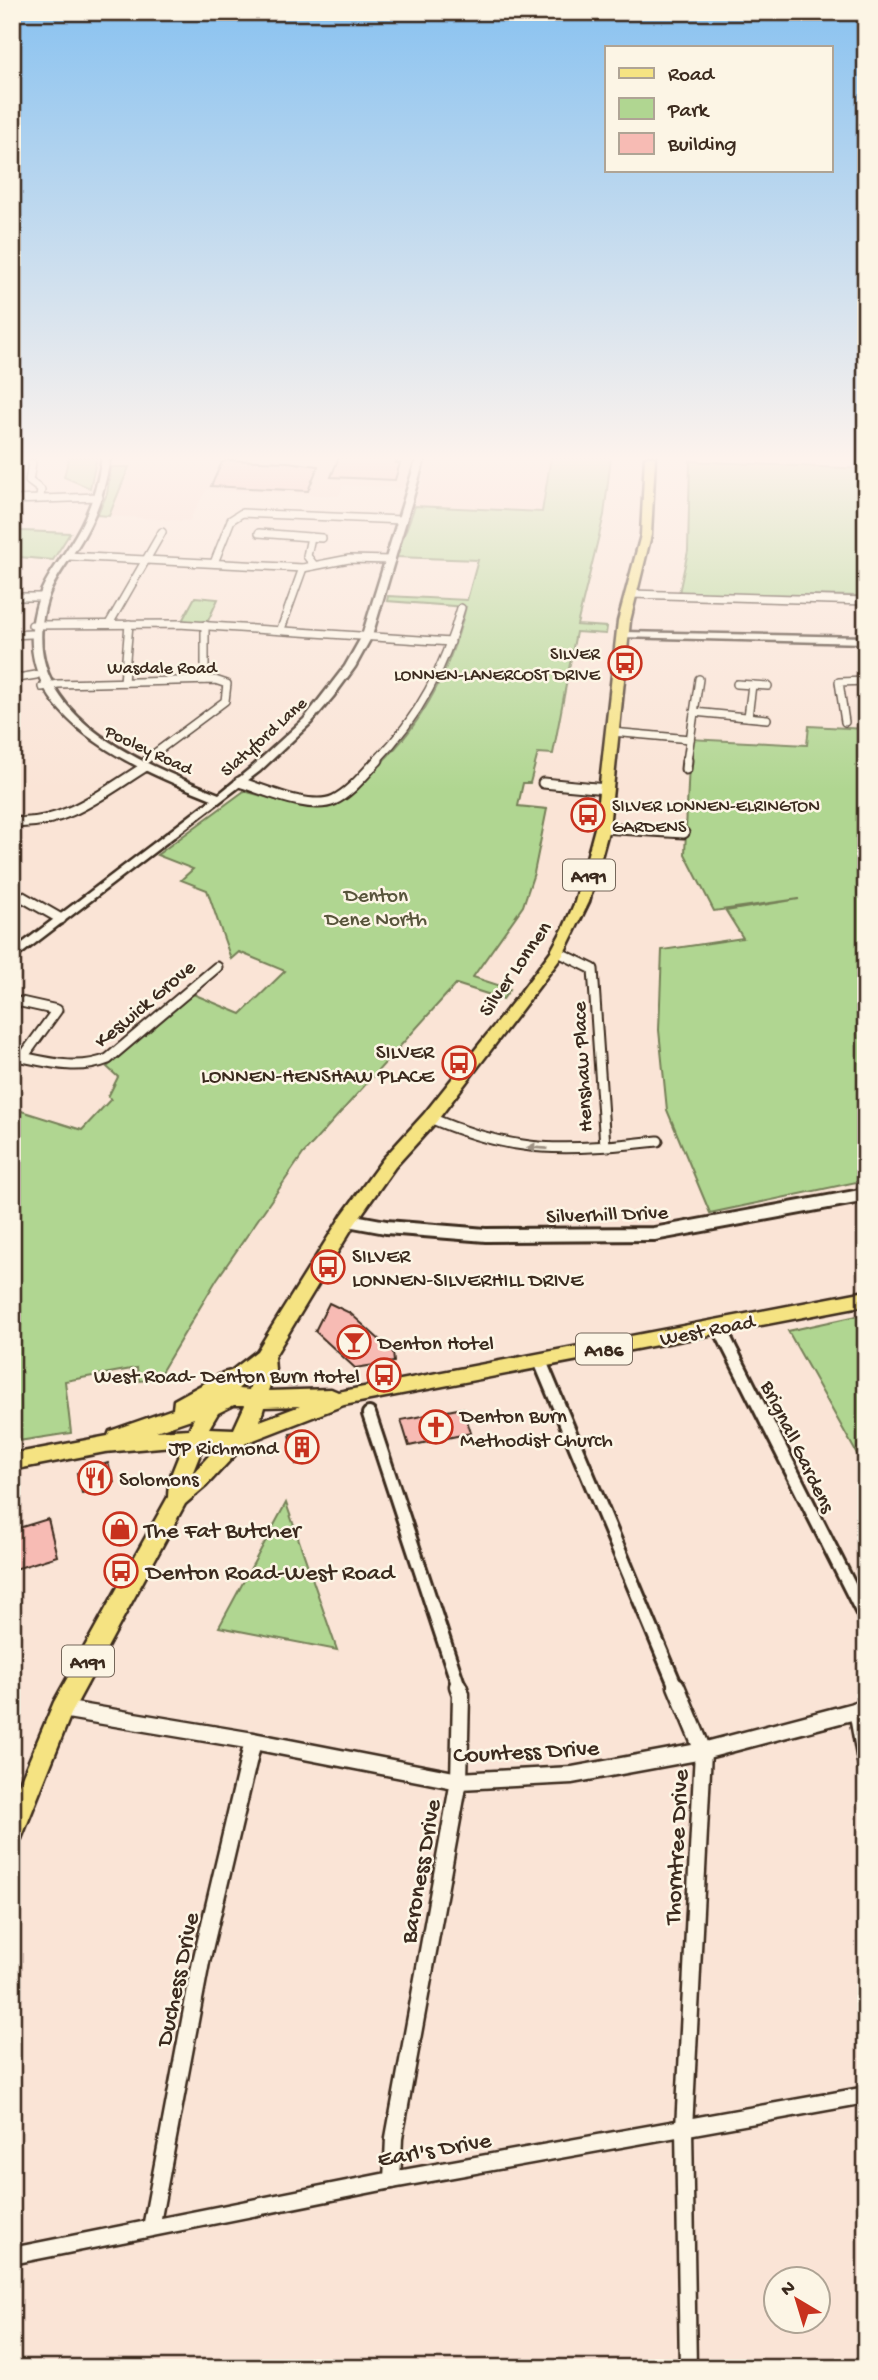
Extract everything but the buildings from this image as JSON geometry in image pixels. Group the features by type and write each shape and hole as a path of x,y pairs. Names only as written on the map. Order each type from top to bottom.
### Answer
{"main road":[{"name":"Silver Lonnen","path":"257,1398 264,1363 348,1220 389,1163 430,1118 558,952 582,902 602,828 623,635 638,568"},
{"name":"West Road","path":"257,1398 299,1404 342,1398 866,1298"},
{"name":"Silver Lonnen","path":"214,1402 243,1372 264,1363"},
{"path":"209,1469 299,1404 275,1384 264,1363"},
{"path":"184,1468 177,1449 159,1432 243,1372"},
{"name":"A186","path":"12,1462 159,1432 214,1402 257,1398"},
{"name":"A191","path":"12,1831 62,1709 178,1498 240,1436 249,1424 257,1398"},
{"name":"A191","path":"178,1498 179,1480 202,1417 214,1402"},
{"name":"West Road","path":"240,1436 299,1404"},
{"name":"A186","path":"159,1432 197,1436 240,1436"}],"street":[{"name":"Pooley Road","path":"60,568 43,597 31,630 30,650 36,675 57,710 86,736 220,798"},
{"path":"109,624 141,568"},
{"path":"281,629 303,568"},
{"name":"Slatyford Lane","path":"12,957 220,798 292,738 315,714 356,659 367,636 388,568"},
{"path":"631,594 866,601"},
{"path":"12,597 43,597"},
{"path":"239,782 319,803 338,797 390,748 424,706 441,673 461,608"},
{"path":"12,635 31,630 109,624 205,625 451,642"},
{"path":"124,682 129,624"},
{"path":"205,625 205,680"},
{"path":"623,635 866,640"},
{"path":"12,679 36,675"},
{"path":"686,769 699,679"},
{"name":"Wasdale Road","path":"42,687 58,684 205,680 227,684 229,693 225,701 145,763"},
{"path":"845,722 839,682 866,681"},
{"path":"737,684 768,686"},
{"path":"748,717 752,685"},
{"path":"694,712 767,719"},
{"path":"612,732 690,739"},
{"path":"12,822 40,823 58,817 145,763"},
{"path":"543,783 606,789"},
{"path":"602,828 684,833"},
{"path":"12,891 61,919"},
{"name":"Henshaw Place","path":"430,1118 472,1136 518,1147 562,1149 605,1146 593,969 558,952"},
{"name":"Keswick Grove","path":"18,1056 83,1067 97,1065 108,1059 217,967"},
{"path":"18,1056 57,1010 21,1002"},
{"path":"605,1146 658,1141"},
{"name":"Silverhill Drive","path":"348,1220 386,1227 486,1235 654,1234 866,1195"},
{"name":"Brignall Gardens","path":"719,1327 866,1619"},
{"name":"Thorntree Drive","path":"540,1361 703,1751 684,2129 688,2368"},
{"name":"Baroness Drive","path":"369,1414 461,1694 459,1781 394,2138 392,2180"},
{"name":"Countess Drive","path":"62,1709 253,1741 459,1781 572,1775 703,1751 861,1709"},
{"path":"861,1709 866,1761"},
{"name":"Duchess Drive","path":"150,2228 201,1962 253,1741"},
{"name":"Earl's Drive","path":"12,2256 392,2180 866,2095"}],"green space":[{"name":"Denton Dene North","path":"476,568 591,568 577,625 607,627 606,634 576,632 553,754 538,753 530,783 523,783 518,806 547,809 534,873 523,906 473,977 510,989 503,999 456,984 303,1154 217,1279 157,1379 139,1381 137,1368 65,1381 71,1433 12,1442 12,1108 82,1130 111,1099 108,1097 118,1077 107,1067 193,994 241,1014 285,971 239,952 231,959 207,890 181,880 193,869 157,855 244,791 295,805 323,806 372,771 409,731 438,685 466,607 387,601 388,596 467,600"},
{"path":"684,568 866,568 866,596 679,593"},
{"path":"195,597 218,599 207,623 182,621"},
{"path":"809,726 866,729 866,1180 710,1213 667,1110 659,1030 662,950 743,938 726,911 799,899 714,911 685,854 690,739 807,745"},
{"path":"866,1314 866,1470 788,1331"},
{"path":"286,1503 337,1650 219,1627"}],"place":[{"name":"SILVER LONNEN-LANERCOST DRIVE","path":"625,663"},
{"name":"SILVER LONNEN-ELRINGTON GARDENS","path":"588,815"},
{"name":"SILVER LONNEN-HENSHAW PLACE","path":"459,1063"},
{"name":"SILVER LONNEN-SILVERHILL DRIVE","path":"328,1267"},
{"name":"Denton Hotel","path":"354,1342"},
{"name":"West Road- Denton Burn Hotel","path":"384,1375"},
{"name":"Denton Burn Methodist Church","path":"436,1427"},
{"name":"JP Richmond","path":"302,1447"},
{"name":"Solomons","path":"95,1478"},
{"name":"The Fat Butcher","path":"120,1529"},
{"name":"Denton Road-West Road","path":"121,1571"}]}
